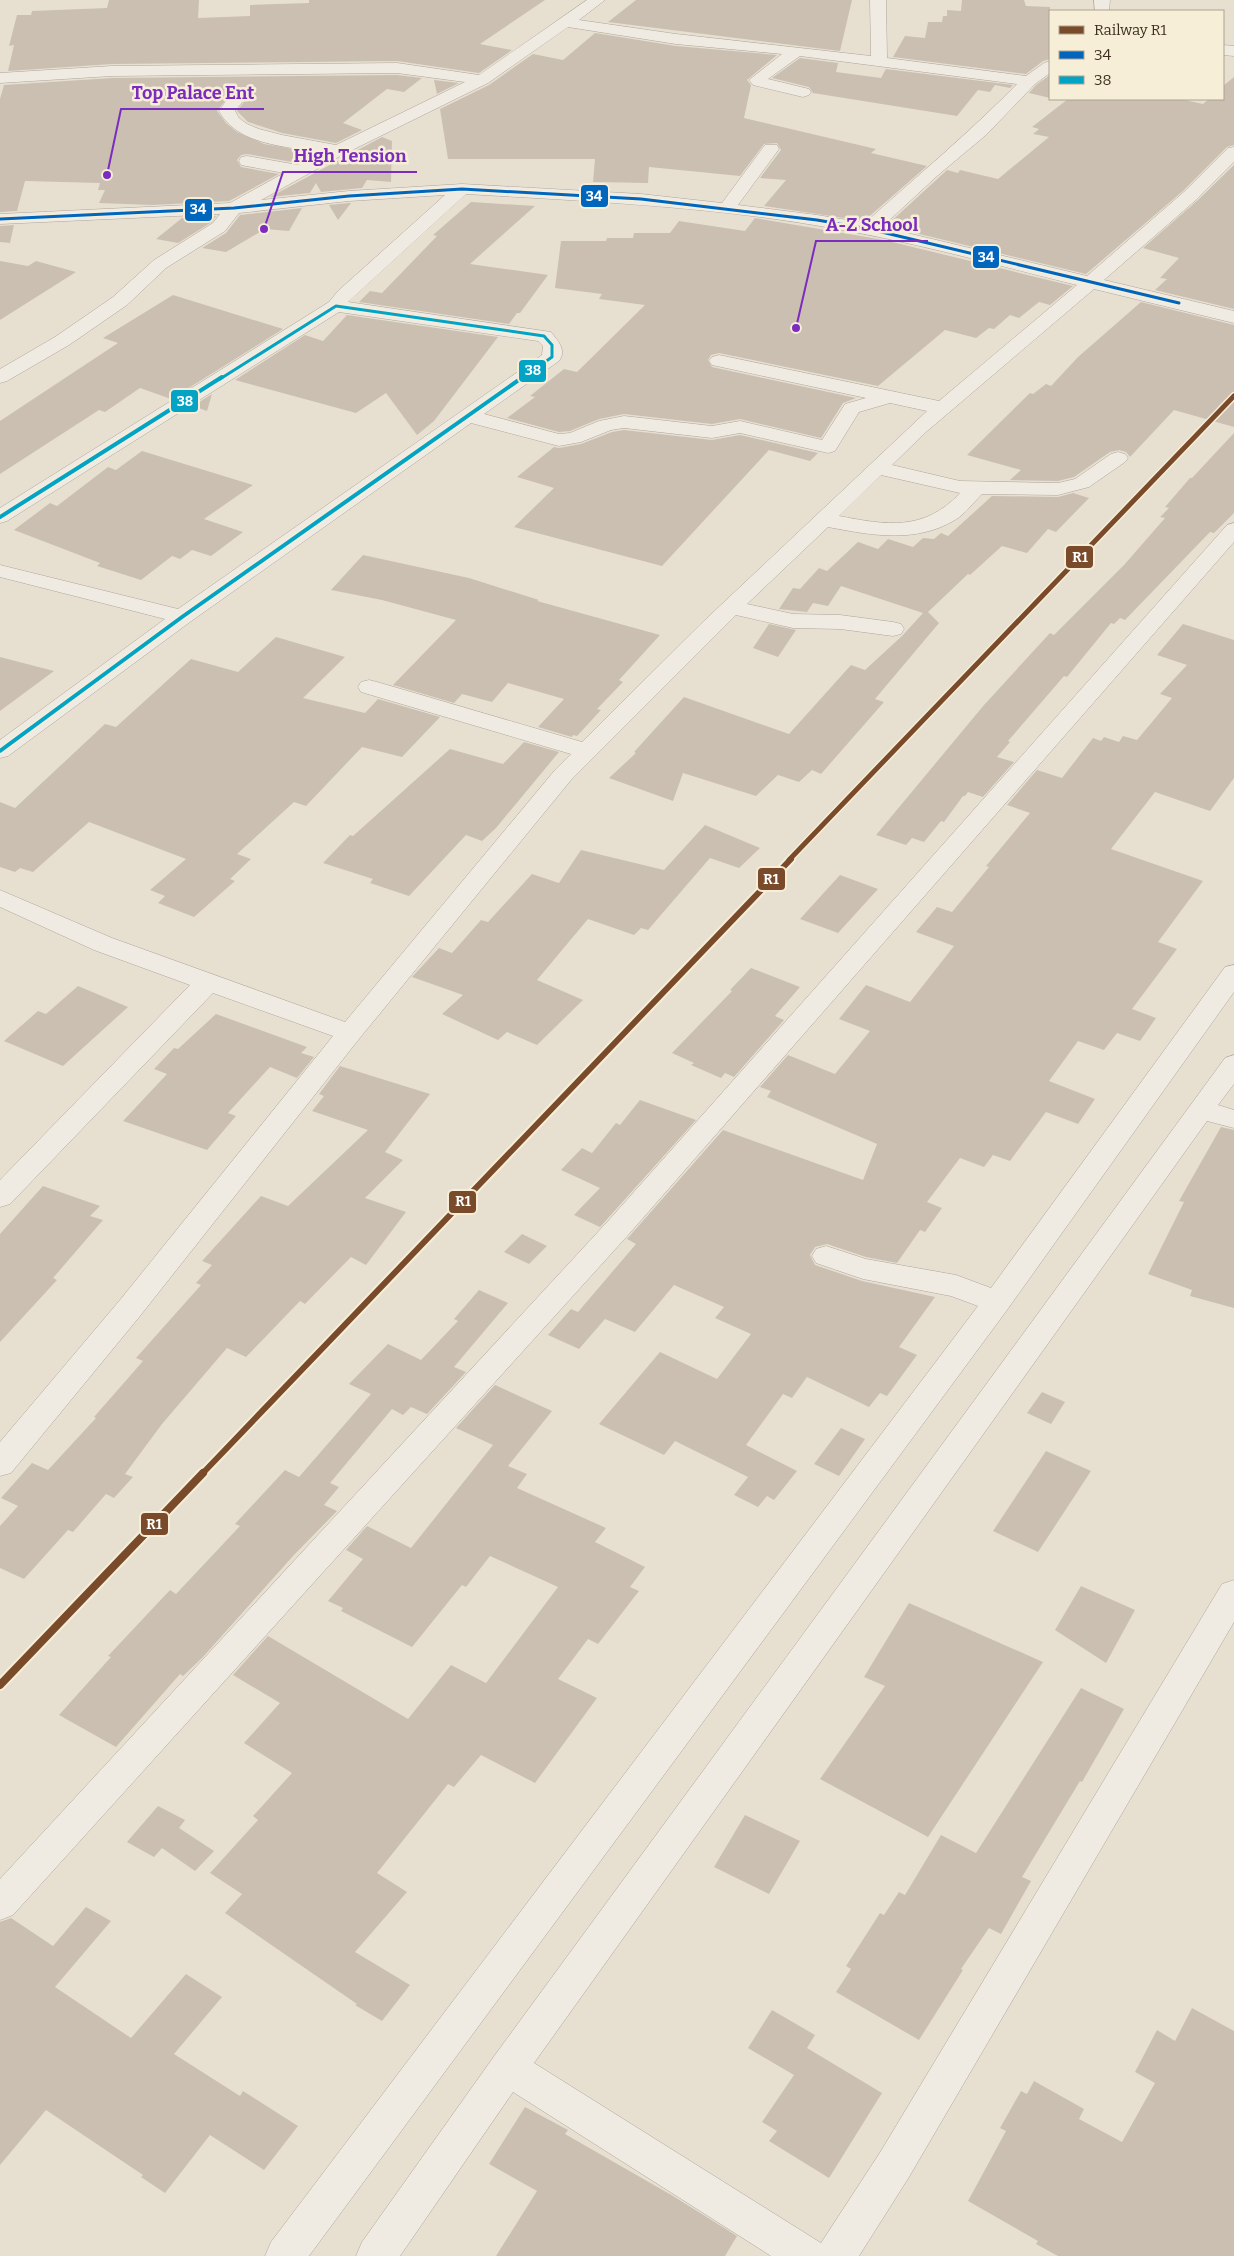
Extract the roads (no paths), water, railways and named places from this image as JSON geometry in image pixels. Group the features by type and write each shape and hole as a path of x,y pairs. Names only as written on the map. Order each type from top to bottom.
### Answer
{"street":[{"path":"0,377 62,341 120,301 160,264 219,227 234,208 338,150 482,80 597,0"},
{"path":"878,0 879,62"},
{"path":"565,22 676,39 796,51 1029,81"},
{"path":"796,51 757,80 803,92"},
{"path":"869,229 931,172 980,131 1029,81 1049,67"},
{"path":"0,78 112,71 397,68 482,80"},
{"path":"240,95 227,111 232,121 242,128 259,135 338,150"},
{"path":"727,209 771,149"},
{"path":"0,1464 136,1300 350,1033 563,775 732,607 877,468 942,408 1191,195 1234,152"},
{"path":"247,161 301,171"},
{"path":"0,517 336,306 344,295 462,189"},
{"path":"0,219 234,208 349,196 462,189 641,199 817,220 869,229 1234,317"},
{"path":"0,751 182,617 552,357 552,345 544,336 336,306"},
{"path":"718,361 942,408"},
{"path":"468,416 558,440 574,438 606,425 624,422 712,432 740,427 828,447 852,408 890,397"},
{"path":"877,468 975,489 1024,487 1058,489 1082,483 1118,458"},
{"path":"824,520 889,531 918,528 949,515 975,489"},
{"path":"0,1904 619,1227 1234,529"},
{"path":"0,571 182,617"},
{"path":"732,607 793,621 840,622 893,629"},
{"path":"369,686 587,751"},
{"path":"0,898 103,944 350,1033"},
{"path":"285,2256 998,1302 1234,974"},
{"path":"0,1197 208,982"},
{"path":"376,2256 508,2068 1234,1064"},
{"path":"1202,1110 1234,1119"},
{"path":"826,1256 863,1269 956,1286 998,1302"},
{"path":"836,2256 900,2155 1234,1593"},
{"path":"508,2068 807,2256"}],"rail line":[{"name":"R1","path":"0,1685 1234,396"}],"place":[{"name":"Top Palace Ent","path":"107,175"},
{"name":"High Tension","path":"264,229"},
{"name":"A-Z School","path":"796,328"}]}
